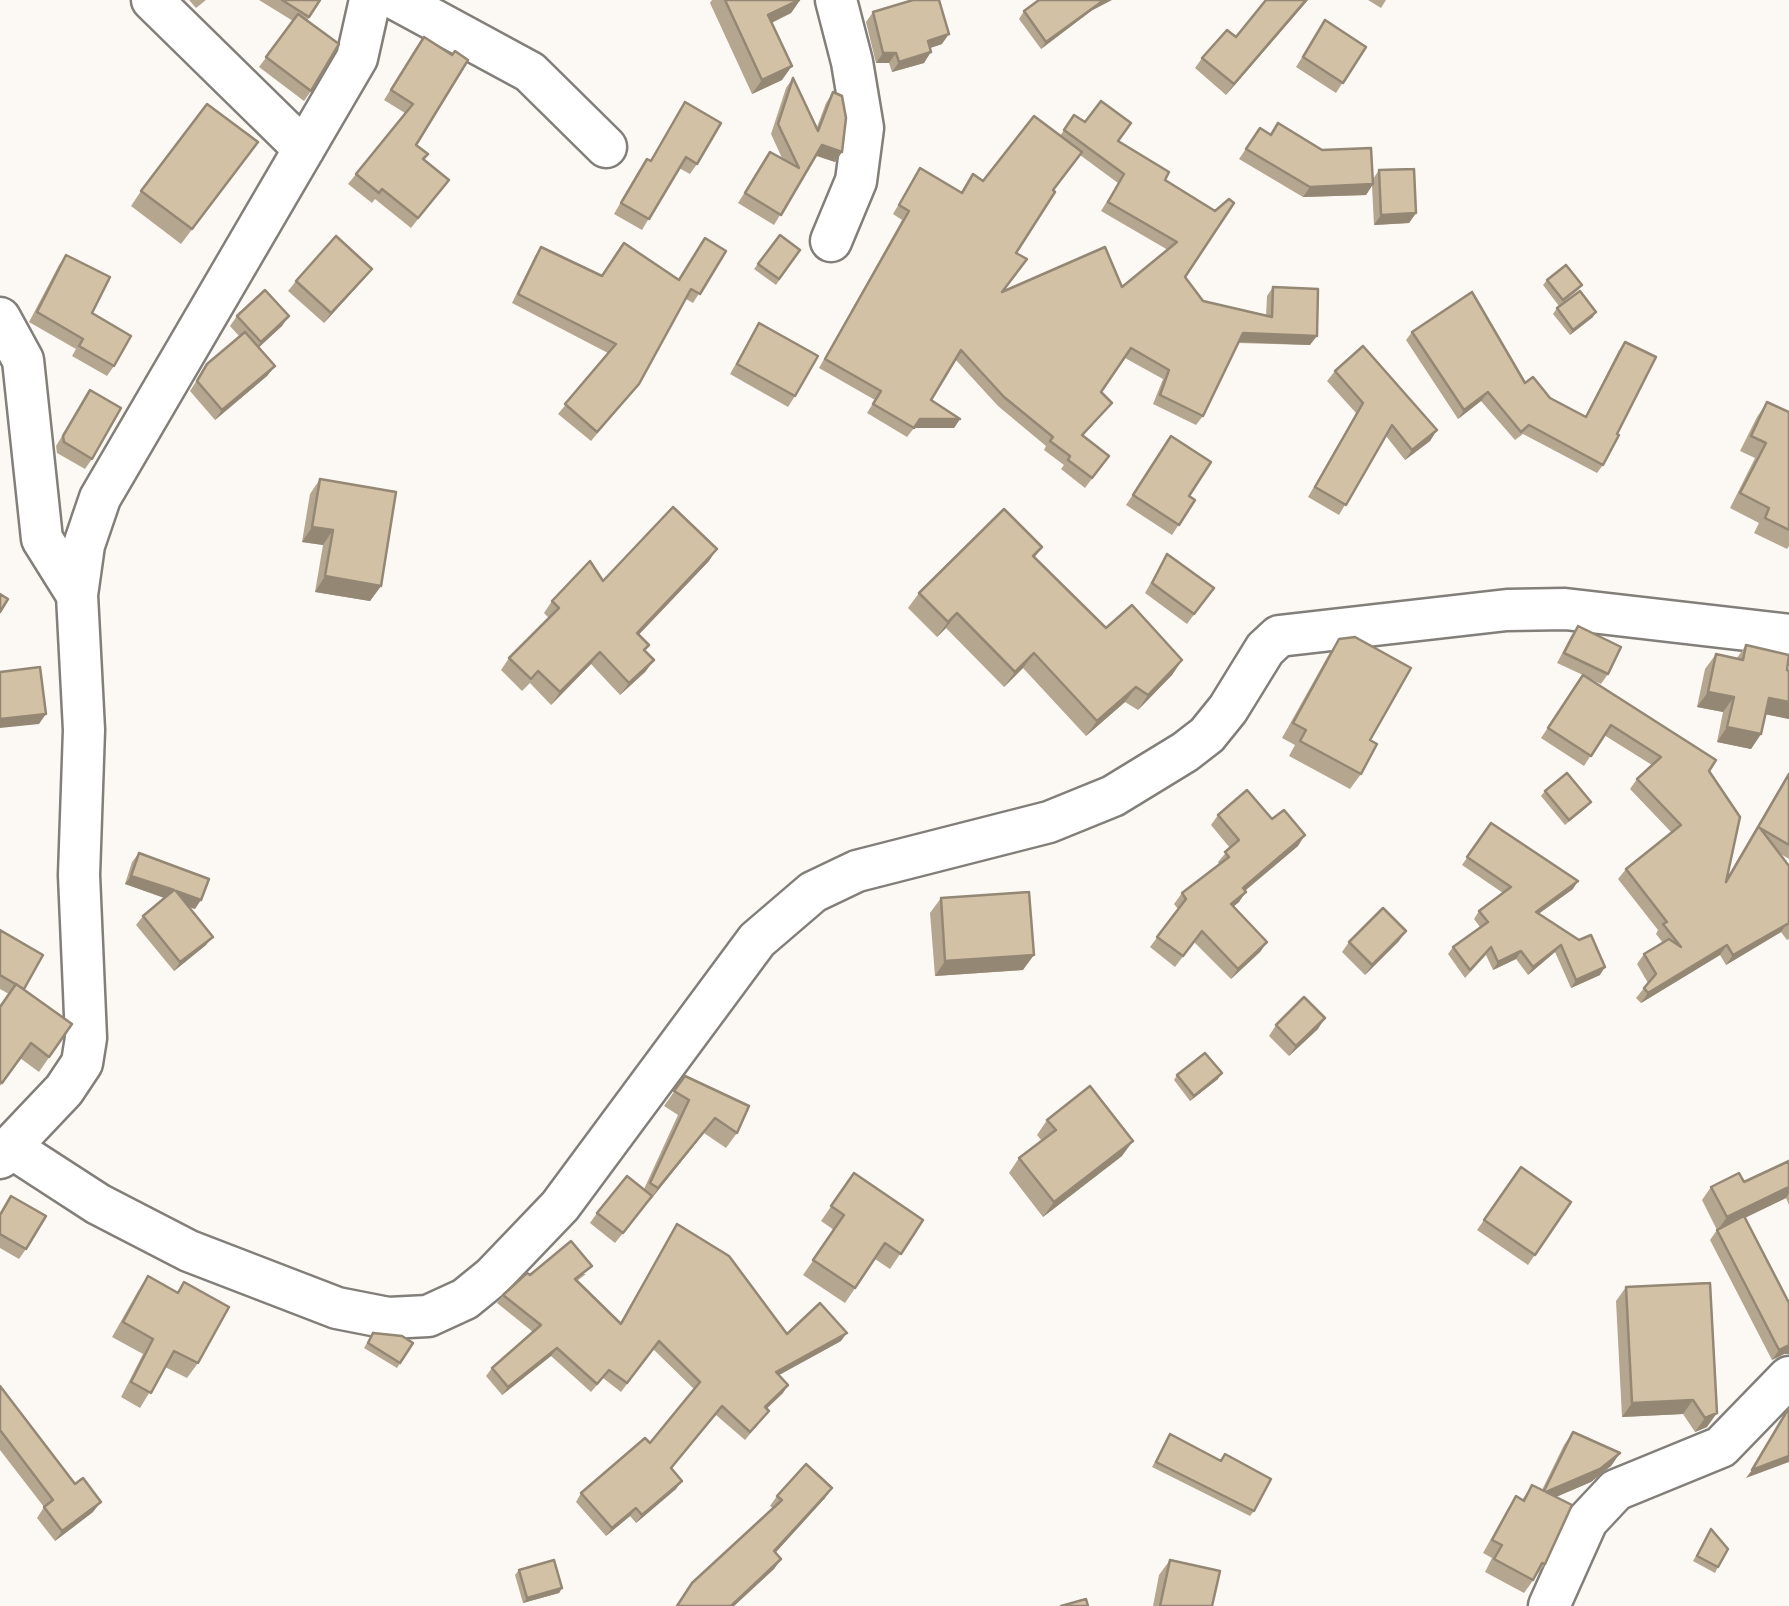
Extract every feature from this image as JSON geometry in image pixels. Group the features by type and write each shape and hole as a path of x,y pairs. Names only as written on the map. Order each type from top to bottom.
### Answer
{"street":[{"path":"152,0 304,149"},
{"path":"370,0 358,58 100,498 84,546 77,595 84,730 79,875 86,1038 82,1063 64,1090 5,1152 188,1251 337,1308 388,1318 428,1316 464,1299 492,1277 560,1206 757,940 813,892 857,871 1048,822 1114,796 1207,735 1265,649 1279,636 1507,610 1565,609 1789,635"},
{"path":"396,0 530,72 606,147"},
{"path":"830,241 856,182 864,128 836,0"},
{"path":"0,318 24,360 42,539 77,595"},
{"path":"1549,1606 1587,1520 1616,1490 1722,1447 1789,1377"}],"building":[{"path":"282,0 320,0 309,17"},
{"path":"725,0 799,0 768,15 792,66 762,80"},
{"path":"913,0 939,0 949,34 928,41 931,52 899,62 896,53 883,53 873,12"},
{"path":"1039,0 1104,0 1046,42 1024,11"},
{"path":"1266,0 1306,0 1234,84 1202,58 1227,30 1236,37"},
{"path":"298,14 339,44 311,91 266,57"},
{"path":"1325,20 1366,47 1343,83 1303,57"},
{"path":"424,37 468,60 416,145 428,154 423,159 449,180 418,218 356,174 413,104 391,90"},
{"path":"793,78 818,131 833,92 842,96 846,118 842,152 822,145 781,215 745,193 770,152 799,168 778,124"},
{"path":"1101,101 1131,123 1118,141 1169,172 1165,180 1215,211 1229,199 1234,203 1185,277 1203,301 1272,317 1273,287 1318,289 1317,336 1243,333 1203,416 1160,395 1169,370 1131,348 1101,392 1112,403 1082,435 1109,456 1092,478 1068,460 1070,456 1050,441 1053,437 1004,397 961,350 931,400 960,419 920,419 914,428 873,404 881,391 825,359 909,211 899,205 920,168 962,193 973,174 983,181 1034,116 1082,152 1053,190 1016,253 1027,259 1002,292 1105,247 1122,287 1177,242 1108,202 1124,174 1064,130 1074,115 1085,122"},
{"path":"685,102 721,123 697,164 686,157 649,219 621,203"},
{"path":"207,104 258,142 192,229 141,191"},
{"path":"1278,123 1322,150 1371,148 1373,184 1310,187 1246,149 1260,128 1271,135"},
{"path":"1414,169 1416,213 1381,215 1379,170"},
{"path":"780,235 800,250 779,279 758,264"},
{"path":"336,236 372,269 331,313 296,281"},
{"path":"705,238 726,251 700,294 691,289 639,384 597,432 565,404 616,344 518,294 541,247 602,276 624,243 679,280"},
{"path":"66,255 110,277 92,313 131,336 114,366 79,346 83,339 37,312"},
{"path":"1566,265 1582,285 1563,300 1547,280"},
{"path":"265,290 289,316 261,342 237,316"},
{"path":"1580,291 1596,312 1573,330 1557,308"},
{"path":"1472,292 1525,383 1533,377 1550,398 1586,417 1625,342 1656,357 1603,465 1529,425 1521,432 1488,392 1464,410 1412,332"},
{"path":"759,323 818,356 795,396 737,364"},
{"path":"245,332 275,366 222,410 197,381 207,364"},
{"path":"1363,346 1437,430 1412,450 1392,425 1346,505 1315,487 1363,403 1335,371"},
{"path":"90,390 121,408 92,459 64,442 63,436"},
{"path":"1767,402 1789,412 1789,530 1765,518 1769,508 1740,493 1766,443 1751,436"},
{"path":"1171,436 1211,462 1189,496 1195,500 1179,525 1133,495"},
{"path":"320,479 396,492 381,586 325,576 333,530 312,527"},
{"path":"673,507 717,549 637,633 649,645 644,650 654,660 629,683 600,652 560,692 538,671 531,679 509,658 559,608 552,601 590,561 603,581"},
{"path":"1004,509 1042,547 1033,556 1106,628 1132,605 1182,660 1148,695 1136,687 1097,721 1034,653 1015,672 957,613 948,622 919,593"},
{"path":"1167,554 1214,588 1194,614 1152,583"},
{"path":"0,594 8,599 0,612"},
{"path":"1578,626 1621,647 1608,674 1564,653"},
{"path":"1355,637 1411,668 1370,740 1377,744 1361,774 1300,741 1306,730 1293,723 1339,639"},
{"path":"1746,645 1789,655 1789,702 1769,698 1761,734 1727,727 1734,697 1708,692 1716,654 1743,660"},
{"path":"40,667 46,714 0,719 0,672"},
{"path":"1583,675 1716,760 1709,771 1740,817 1726,882 1789,774 1789,845 1760,828 1789,866 1789,923 1733,955 1727,945 1648,993 1644,988 1656,974 1644,954 1669,939 1681,947 1626,869 1681,825 1637,779 1661,757 1611,725 1591,756 1548,728"},
{"path":"1567,773 1591,802 1569,820 1545,791"},
{"path":"1247,790 1272,819 1284,810 1305,835 1243,888 1246,892 1231,904 1267,942 1238,969 1202,931 1183,956 1157,937 1186,899 1182,893 1229,857 1225,852 1239,840 1218,815"},
{"path":"1491,823 1578,881 1536,912 1579,940 1591,935 1605,967 1576,980 1561,945 1533,967 1521,951 1498,962 1491,947 1470,970 1453,947 1488,922 1479,911 1511,887 1467,857"},
{"path":"139,853 209,879 201,900 176,891 213,937 180,962 143,916 174,890 131,876"},
{"path":"1029,892 1034,955 945,961 941,898"},
{"path":"1383,908 1406,931 1372,965 1349,942"},
{"path":"0,930 43,955 24,989 0,975"},
{"path":"16,984 72,1024 49,1057 31,1043 2,1083 0,1007"},
{"path":"1304,997 1325,1018 1296,1046 1276,1025"},
{"path":"1205,1053 1222,1073 1194,1096 1177,1075"},
{"path":"685,1076 749,1106 737,1133 715,1118 658,1188 650,1183 689,1100 674,1091"},
{"path":"1090,1086 1133,1141 1054,1202 1019,1158 1056,1130 1047,1120"},
{"path":"1789,1161 1789,1187 1727,1217 1711,1187 1739,1173 1744,1182"},
{"path":"1521,1167 1571,1202 1535,1255 1484,1220"},
{"path":"854,1173 923,1220 901,1254 885,1243 855,1288 813,1260 844,1215 831,1206"},
{"path":"627,1176 652,1196 623,1233 597,1213"},
{"path":"11,1196 46,1216 26,1249 0,1234 0,1215"},
{"path":"1744,1216 1789,1303 1789,1345 1779,1350 1717,1230"},
{"path":"677,1224 729,1256 787,1334 820,1303 847,1333 776,1372 788,1385 765,1407 769,1411 750,1432 722,1406 671,1468 682,1481 642,1515 636,1508 612,1528 581,1493 645,1438 650,1443 700,1382 659,1341 627,1383 609,1370 597,1384 557,1348 508,1387 492,1368 541,1325 503,1295 571,1241 592,1266 575,1279 621,1324"},
{"path":"148,1276 178,1293 184,1282 229,1307 198,1363 174,1351 151,1393 131,1382 153,1339 123,1322"},
{"path":"1710,1283 1717,1413 1705,1418 1693,1400 1632,1403 1626,1287"},
{"path":"373,1333 402,1336 413,1343 400,1363 368,1343"},
{"path":"0,1386 75,1484 83,1478 101,1502 62,1531 44,1507 53,1500 0,1430"},
{"path":"1787,1411 1789,1456 1752,1470"},
{"path":"1573,1432 1620,1453 1600,1469 1546,1492 1572,1505 1545,1564 1533,1580 1494,1559 1502,1545 1492,1540 1516,1496 1524,1501 1532,1485 1544,1491"},
{"path":"1170,1434 1221,1461 1225,1454 1271,1479 1254,1511 1156,1462"},
{"path":"806,1464 832,1488 774,1551 781,1559 731,1606 677,1606 692,1583 782,1500 777,1496"},
{"path":"1711,1529 1728,1549 1718,1567 1697,1556"},
{"path":"554,1560 562,1588 527,1598 519,1570"},
{"path":"1170,1560 1220,1571 1212,1606 1160,1606"},
{"path":"1086,1599 1088,1606 1061,1606"}]}
